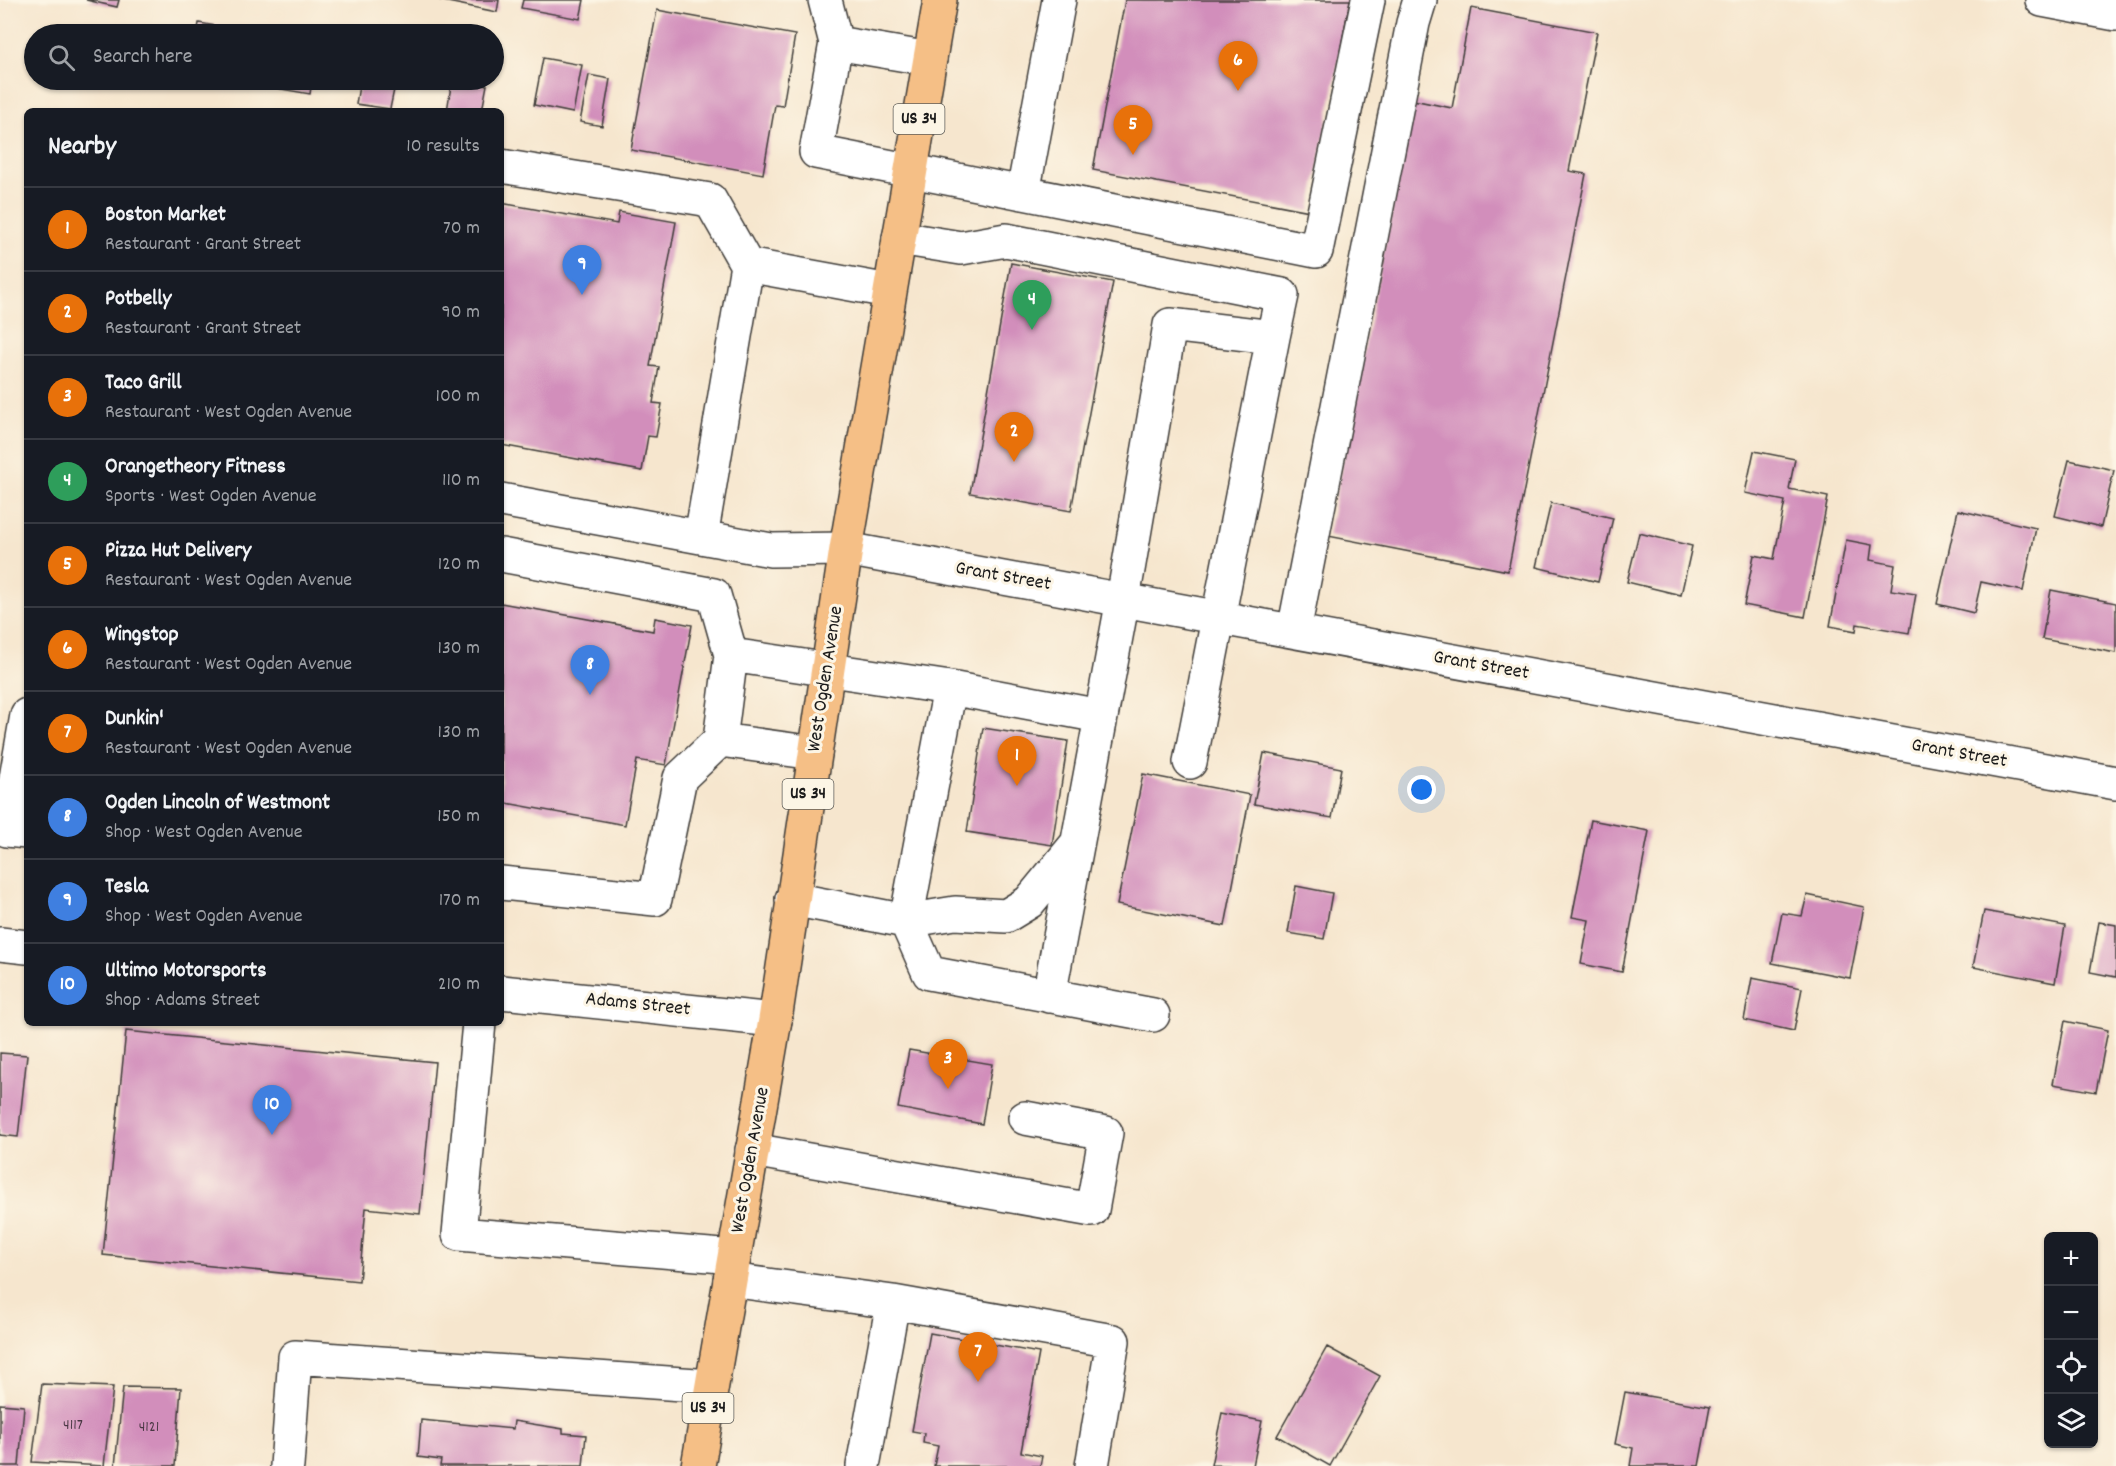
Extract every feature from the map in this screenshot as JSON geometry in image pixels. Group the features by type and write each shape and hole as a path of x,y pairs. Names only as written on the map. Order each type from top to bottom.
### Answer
{"main road":[{"name":"West Ogden Avenue","path":"698,1466 775,1020 846,549 940,0"}],"street":[{"path":"825,0 836,43 816,152 1316,251 1368,0"},
{"path":"1023,193 1059,0"},
{"path":"1294,631 1413,23 1420,0"},
{"path":"2042,0 2106,8"},
{"path":"836,43 930,59"},
{"path":"504,166 710,200 747,265 701,537"},
{"path":"899,238 961,248 1006,240 1282,295 1190,762"},
{"path":"747,265 889,291"},
{"path":"1049,996 1123,599 1170,325 1273,337"},
{"name":"Grant Street","path":"504,501 771,550 846,549 2116,783"},
{"path":"504,556 714,595 731,655 720,740 680,778 655,899 504,883"},
{"path":"731,655 950,688 1100,716"},
{"path":"950,688 906,921 929,973 1153,1016"},
{"path":"24,732 7,830 24,832"},
{"path":"720,740 815,753"},
{"path":"792,899 906,921 955,912 1006,916 1029,902 1076,844"},
{"path":"0,944 24,947"},
{"name":"Adams Street","path":"504,992 775,1020"},
{"path":"479,1026 459,1234 732,1268 892,1302 1113,1341 1092,1466"},
{"path":"752,1150 1092,1210 1106,1133 1025,1118"},
{"path":"863,1466 892,1302"},
{"path":"287,1466 295,1357 711,1386"}],"building":[{"path":"86,0 119,0 117,7"},
{"path":"438,0 499,0 497,12"},
{"path":"523,0 584,0 580,19 521,8"},
{"path":"1125,0 1350,0 1310,211 1093,170"},
{"path":"1471,8 1597,32 1569,171 1586,174 1508,571 1328,536 1413,100 1452,108"},
{"path":"657,10 795,35 783,106 775,105 763,174 631,150"},
{"path":"543,58 582,65 573,113 534,105"},
{"path":"589,75 610,79 602,126 580,122"},
{"path":"287,90 311,90 310,94"},
{"path":"358,90 394,90 390,108 356,104"},
{"path":"450,90 486,90 483,108 447,108"},
{"path":"504,204 617,224 619,212 676,222 650,366 659,367 653,403 662,404 656,437 648,436 642,471 504,446"},
{"path":"1011,263 1113,282 1071,511 970,493"},
{"path":"1754,451 1795,459 1789,489 1828,497 1805,617 1744,605 1754,555 1774,559 1785,501 1745,493"},
{"path":"2069,460 2114,470 2101,527 2055,516"},
{"path":"1551,503 1613,518 1598,582 1536,567"},
{"path":"1958,510 2036,528 2023,591 1981,582 1974,613 1937,604"},
{"path":"1639,533 1692,546 1681,595 1627,582"},
{"path":"1846,540 1872,545 1870,560 1895,565 1891,590 1916,594 1909,633 1857,624 1856,631 1830,626"},
{"path":"2051,590 2116,603 2116,653 2042,639"},
{"path":"504,604 653,631 655,618 692,625 666,765 637,760 625,825 504,803"},
{"path":"983,728 1068,741 1052,845 967,832"},
{"path":"1264,753 1341,768 1332,818 1254,804"},
{"path":"1143,774 1250,795 1225,926 1117,905"},
{"path":"1591,820 1649,831 1622,972 1581,964 1589,920 1572,917"},
{"path":"1296,886 1332,893 1324,939 1288,933"},
{"path":"1807,895 1864,907 1850,978 1772,963 1782,913 1802,916"},
{"path":"1984,911 2065,926 2055,983 1973,967"},
{"path":"2099,922 2116,925 2116,977 2090,972"},
{"path":"1752,978 1802,988 1794,1031 1744,1020"},
{"path":"2065,1021 2108,1030 2096,1092 2053,1084"},
{"path":"126,1031 435,1062 420,1214 366,1208 359,1281 103,1255"},
{"path":"909,1050 992,1064 982,1124 898,1108"},
{"path":"0,1053 27,1055 18,1137 0,1135"},
{"path":"930,1333 1039,1353 1021,1452 1042,1456 1040,1466 934,1466 938,1446 923,1443 924,1433 912,1431"},
{"path":"1327,1347 1380,1376 1330,1466 1277,1436"},
{"path":"42,1384 113,1387 104,1466 32,1462"},
{"path":"123,1387 181,1388 175,1466 115,1466"},
{"path":"1625,1392 1710,1407 1699,1466 1630,1466 1633,1448 1615,1444"},
{"path":"0,1404 24,1406 19,1466 0,1466"},
{"path":"1222,1413 1262,1421 1253,1466 1211,1465"},
{"path":"421,1420 513,1429 514,1421 563,1429 563,1433 586,1435 583,1466 440,1466 441,1460 418,1457"}],"place":[{"name":"Wingstop","path":"1238,91"},
{"name":"Pizza Hut Delivery","path":"1133,155"},
{"name":"Tesla","path":"582,295"},
{"name":"Orangetheory Fitness","path":"1032,330"},
{"name":"Potbelly","path":"1014,462"},
{"name":"Ogden Lincoln of Westmont","path":"590,695"},
{"name":"Boston Market","path":"1017,786"},
{"name":"Taco Grill","path":"948,1089"},
{"name":"Ultimo Motorsports","path":"272,1135"},
{"name":"Dunkin'","path":"978,1382"}]}
